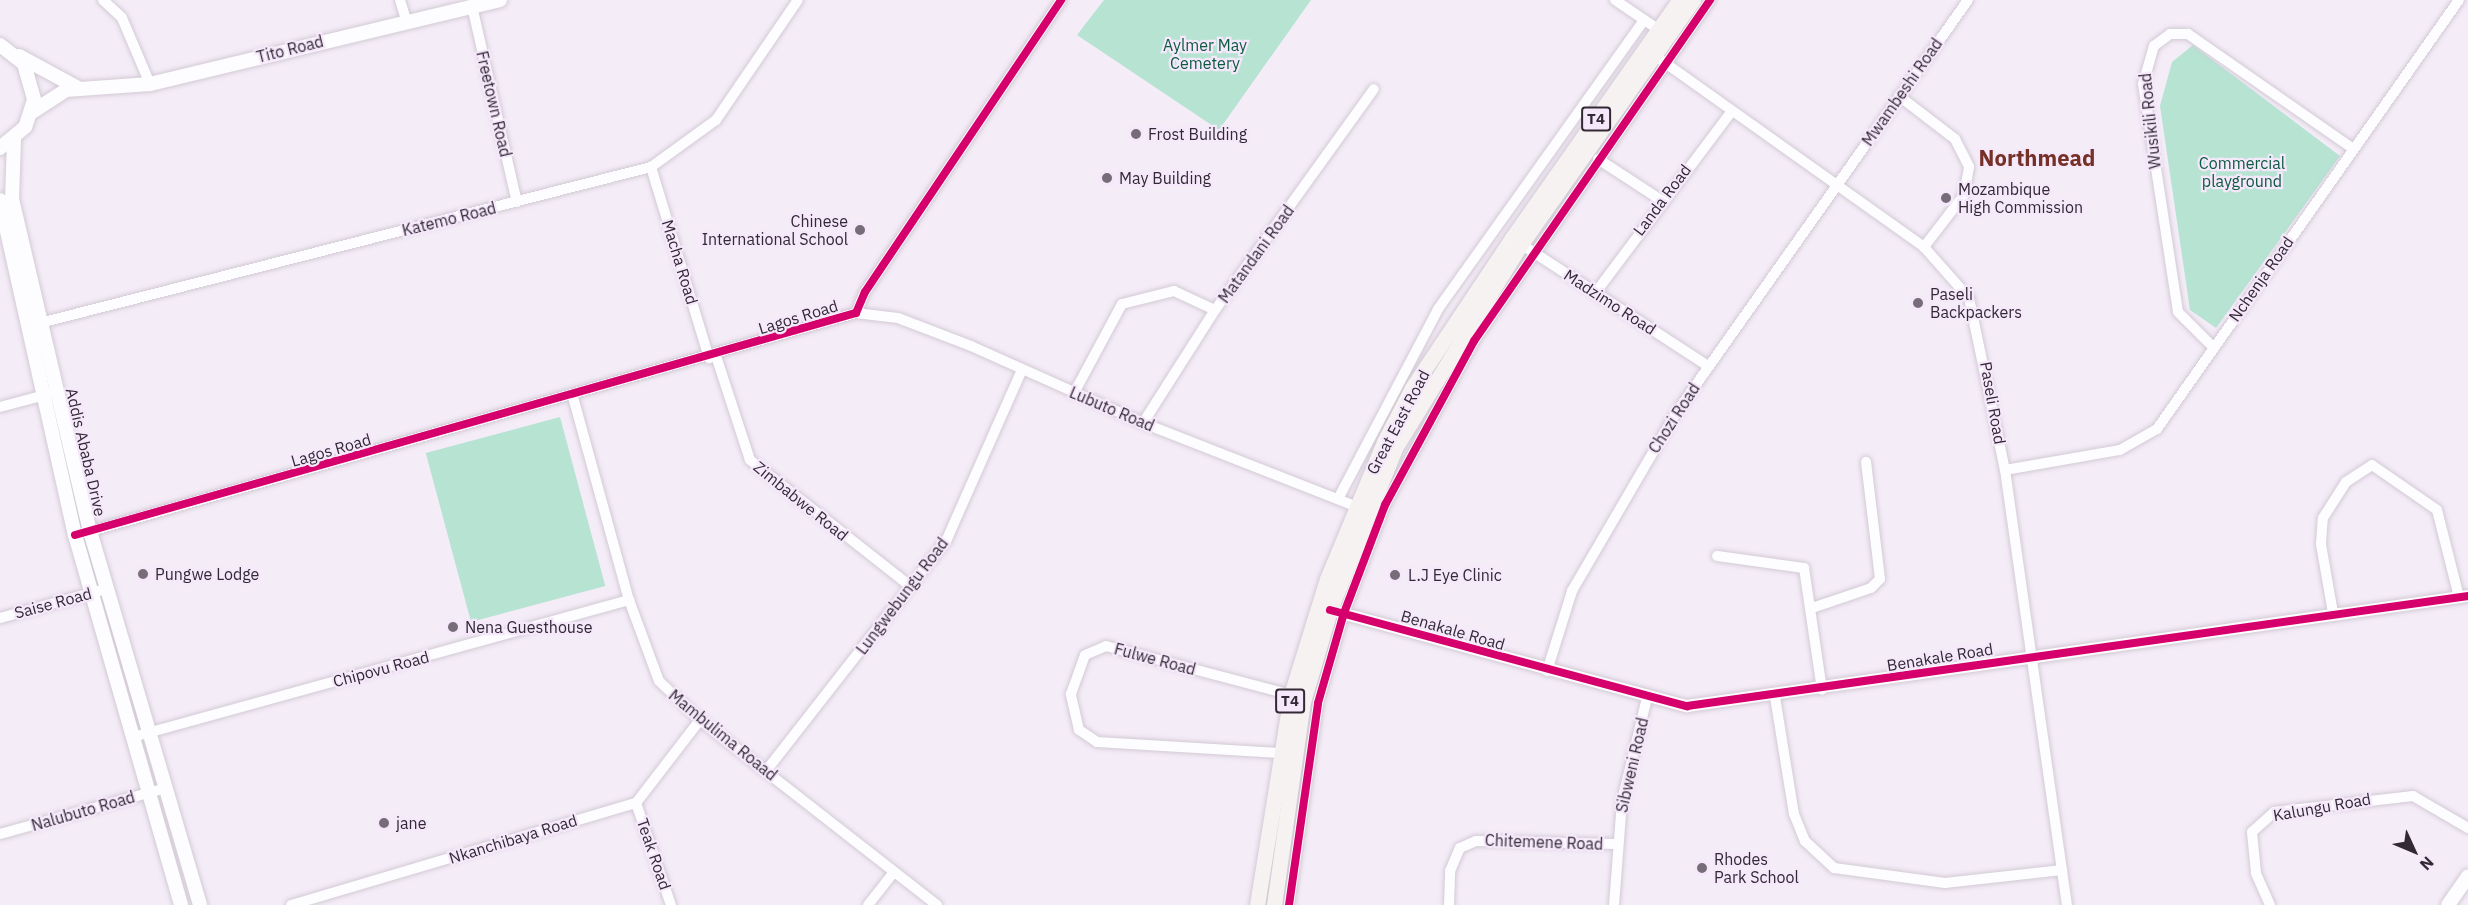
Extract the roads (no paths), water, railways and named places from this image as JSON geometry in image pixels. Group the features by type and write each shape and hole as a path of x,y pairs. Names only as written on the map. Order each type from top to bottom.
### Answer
{"main road":[{"name":"Tito Road","path":"32,112 52,96 78,88 150,84 406,20 500,0"},
{"name":"Great East Road","path":"1522,244 1679,0"},
{"name":"Great East Road","path":"1257,905 1279,753 1291,695 1361,508 1412,388 1606,135 1660,59 1693,0"},
{"path":"6,47 78,88"},
{"path":"0,148 14,140 32,112 33,87 6,47"},
{"name":"Addis Ababa Drive","path":"14,140 11,188 43,395 90,593 181,905"},
{"name":"Addis Ababa Drive","path":"0,200 34,325 58,392 90,531 106,589 151,733 200,905"},
{"name":"Great East Road","path":"1274,905 1292,758 1337,612 1361,508"},
{"path":"2448,905 2468,876"}],"street":[{"path":"103,0 122,18 150,84"},
{"path":"400,0 406,20"},
{"name":"Katemo Road","path":"34,325 651,167 716,120 798,0"},
{"name":"Lagos Road","path":"75,535 573,397 856,313 865,292 1061,0"},
{"path":"1615,0 1659,30"},
{"path":"1660,59 1710,0"},
{"name":"Mwambeshi Road","path":"1838,186 1968,0"},
{"name":"Nchenja Road","path":"2005,470 2137,444 2162,423 2352,148 2459,0"},
{"name":"Freetown Road","path":"472,6 517,202"},
{"path":"1338,499 1438,309 1644,20"},
{"name":"Wusikili Road","path":"2214,347 2178,312 2143,84 2154,46 2170,34 2188,34 2352,148"},
{"name":"Paseli Road","path":"1660,59 1924,247 1975,310 2005,470 2067,905"},
{"name":"Matandani Road","path":"1143,423 1215,310 1374,89"},
{"path":"1899,96 1955,139 1969,167 1964,195 1924,247"},
{"name":"Landa Road","path":"1596,292 1661,200 1732,111"},
{"path":"1289,905 1318,703 1337,612 1405,463 1522,244 1598,159 1606,135"},
{"path":"1598,159 1661,200"},
{"name":"Macha Road","path":"651,167 712,357"},
{"name":"Chozi Road","path":"1546,671 1567,600 1583,569 1708,366 1838,186"},
{"name":"Madzimo Road","path":"1522,244 1708,366"},
{"path":"1074,393 1122,304 1174,291 1215,310"},
{"name":"Lubuto Road","path":"856,313 898,318 1143,423 1361,508"},
{"name":"Zimbabwe Road","path":"712,357 750,460 910,586"},
{"name":"Lungwebungu Road","path":"766,771 953,527 1022,370"},
{"path":"0,407 58,392"},
{"name":"Mambulima Roaad","path":"573,397 629,600 659,681 700,720 937,905"},
{"path":"1812,608 1871,588 1880,579 1866,462"},
{"path":"2333,613 2320,544 2323,518 2346,482 2372,465 2437,510 2463,597"},
{"path":"1717,556 1798,564 1807,573 1822,690"},
{"name":"Saise Road","path":"0,618 106,589"},
{"name":"Benakale Road","path":"1337,612 1546,671 1647,698 1687,706 1775,697 2030,657 2333,613 2463,597"},
{"name":"Chipovu Road","path":"133,737 629,600"},
{"name":"Fulwe Road","path":"1279,753 1097,742 1079,730 1071,694 1085,655 1106,646 1291,695"},
{"path":"1775,697 1794,814 1805,841 1834,868 1945,883 2062,870"},
{"name":"Sibweni Road","path":"1614,905 1616,844 1647,698"},
{"path":"636,802 700,720"},
{"name":"Nalubuto Road","path":"0,834 166,788"},
{"name":"Kalungu Road","path":"2270,905 2256,873 2252,832 2274,812 2413,796 2468,828"},
{"name":"Nkanchibaya Road","path":"291,905 636,802"},
{"name":"Teak Road","path":"636,802 671,905"},
{"name":"Chitemene Road","path":"1449,905 1450,871 1460,848 1476,841 1616,844"},
{"path":"868,905 894,872"}],"place":[{"name":"Frost Building","path":"1136,134"},
{"name":"May Building","path":"1107,178"},
{"name":"Mozambique High Commission","path":"1946,198"},
{"name":"Chinese International School","path":"860,230"},
{"name":"Paseli Backpackers","path":"1918,303"},
{"name":"Pungwe Lodge","path":"143,574"},
{"name":"L.J Eye Clinic","path":"1395,575"},
{"name":"Nena Guesthouse","path":"453,627"},
{"name":"jane","path":"384,823"},
{"name":"Rhodes Park School","path":"1702,868"}],"district":[{"name":"Northmead","path":"2037,158"}],"park label":[{"name":"Aylmer May Cemetery","path":"1205,54"},
{"name":"Commercial playground","path":"2242,172"}]}
